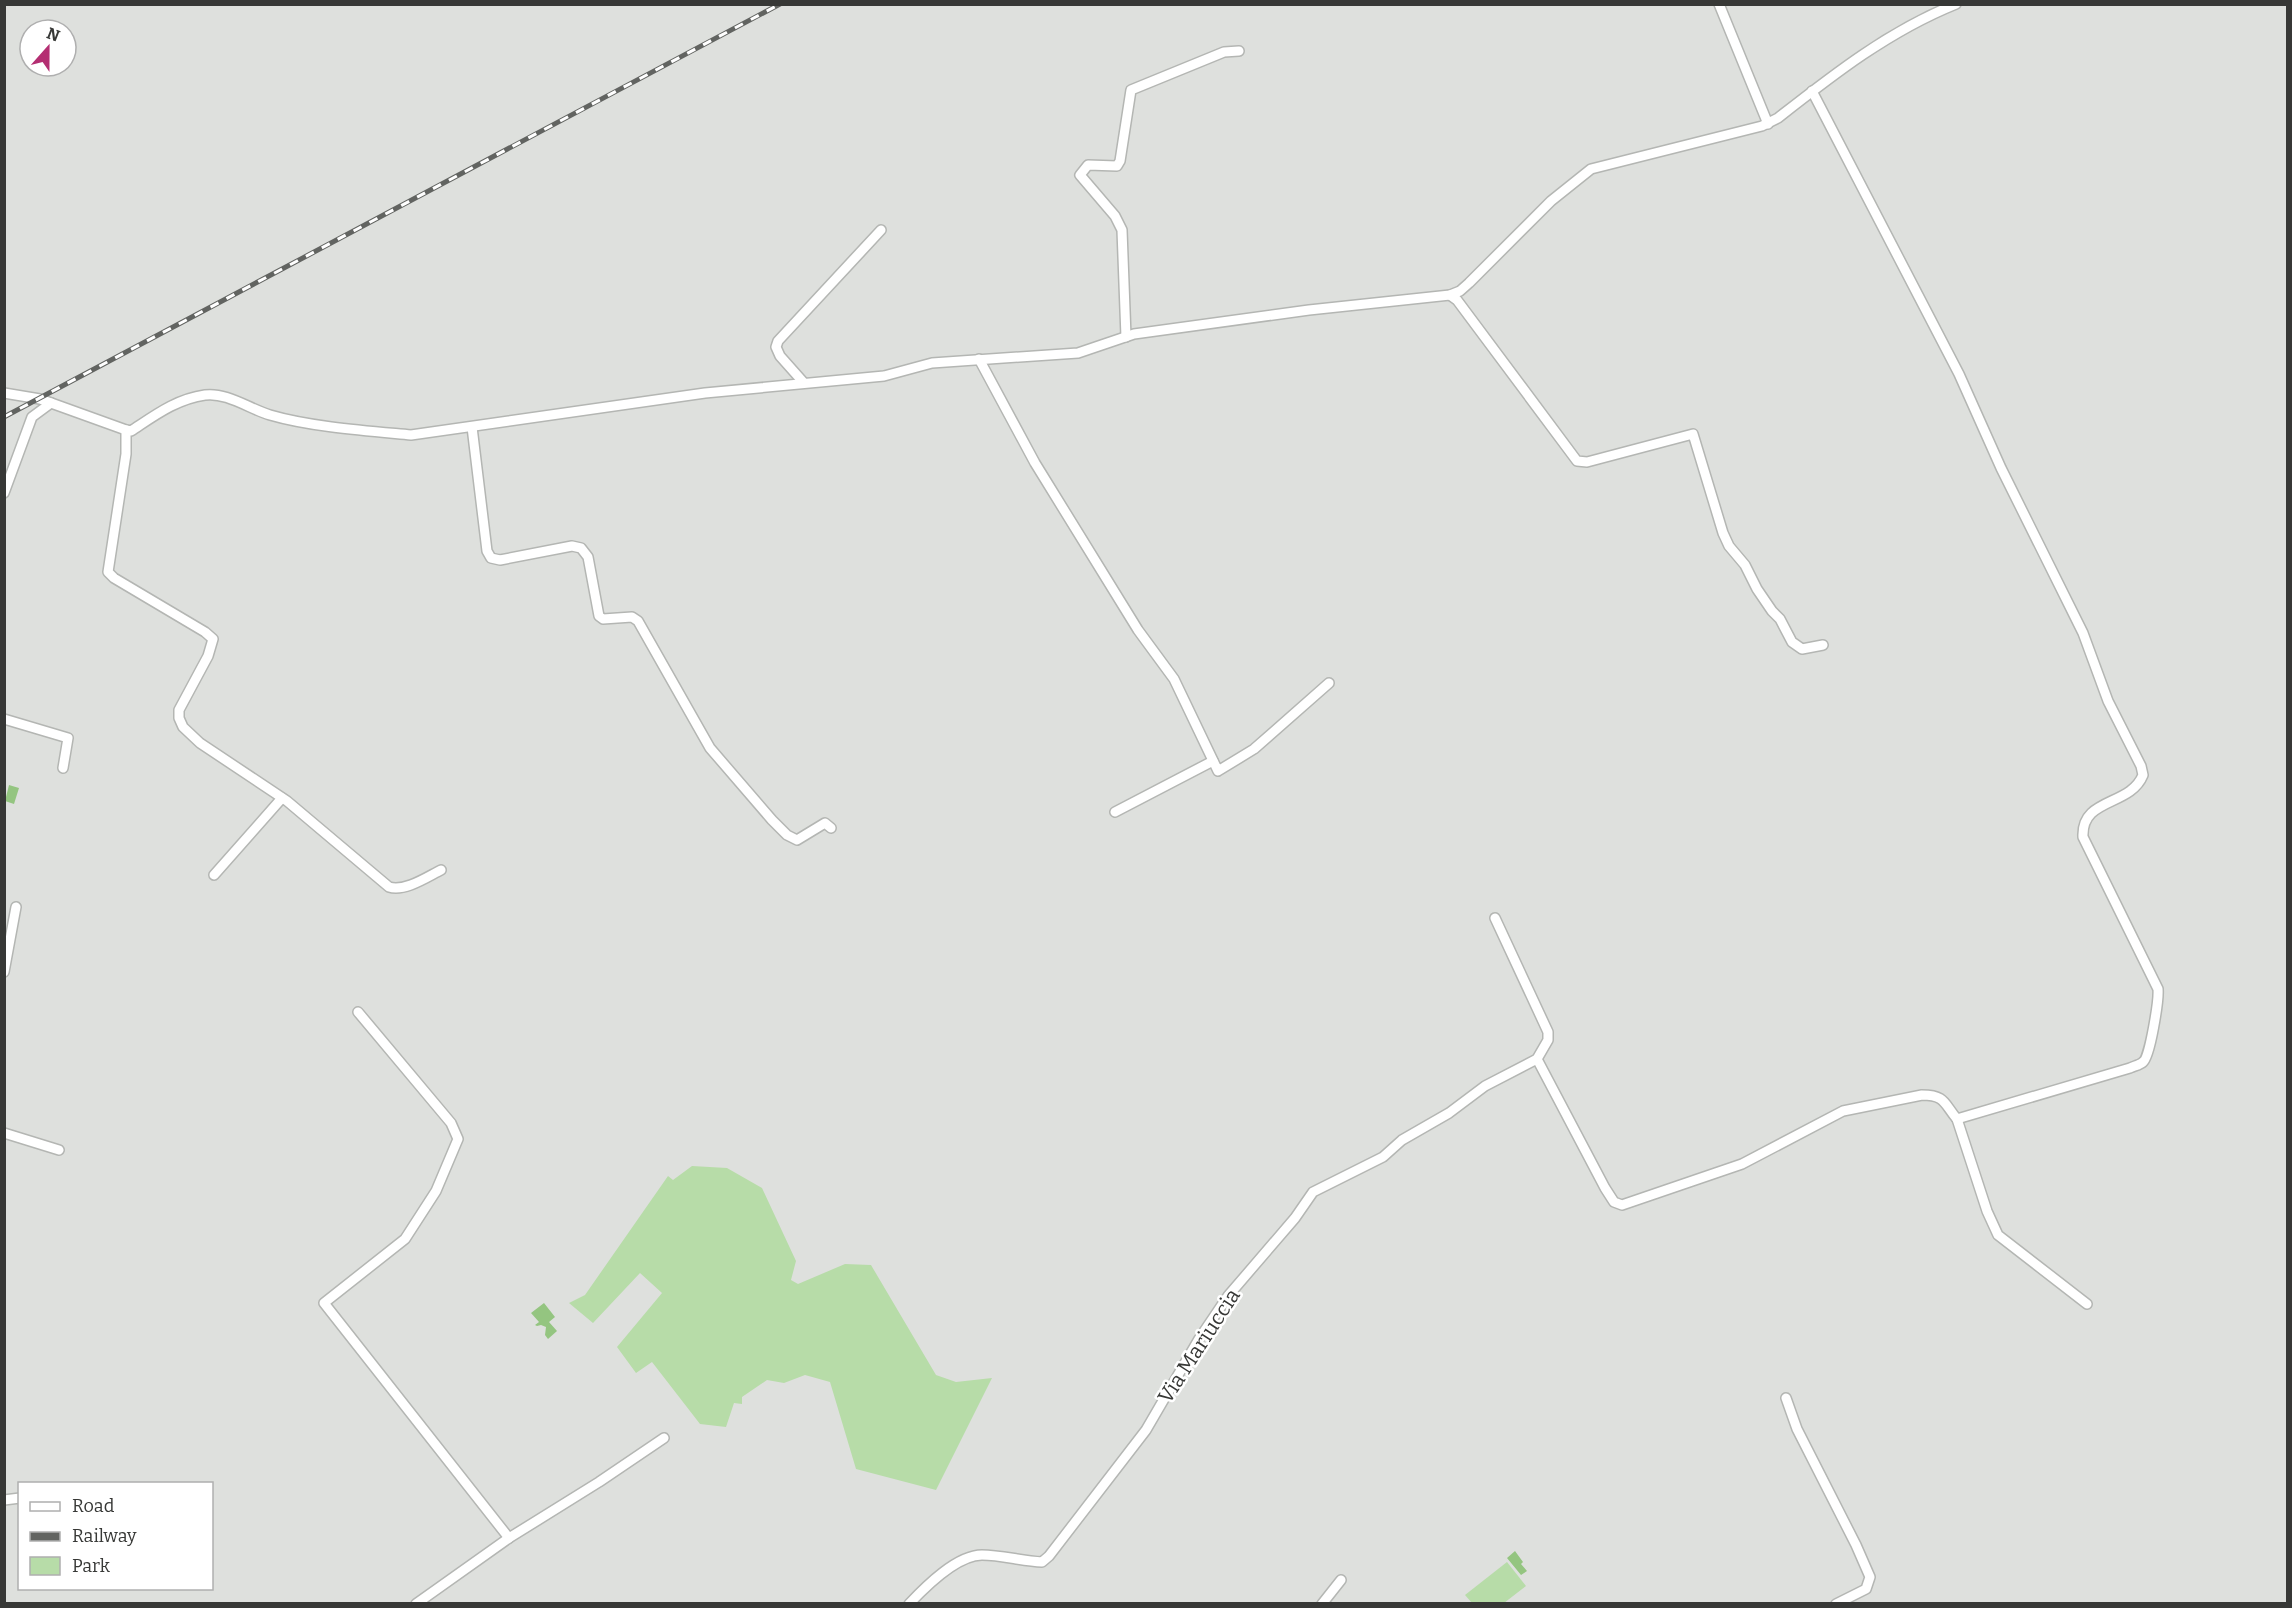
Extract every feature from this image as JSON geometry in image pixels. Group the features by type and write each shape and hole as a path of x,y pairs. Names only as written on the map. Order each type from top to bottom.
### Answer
{"street":[{"path":"1719,4 1768,124"},
{"path":"4,393 31,396 131,431 166,408 195,397 217,395 270,415 411,435 705,393 884,376 932,363 1078,353 1134,334 1309,310 1450,295 1469,283 1551,201 1582,174 1592,169 1665,149 1752,130 1768,124 1868,50 1924,17 1956,4"},
{"path":"1126,337 1122,230 1114,216 1080,175 1088,165 1117,166 1120,161 1131,90 1224,52 1239,51"},
{"path":"1812,91 1959,374 2001,468 2083,633 2108,701 2141,766 2143,775 2133,790 2093,811 2086,818 2082,827 2083,837 2158,989 2159,1001 2153,1022 2149,1053 2144,1062 2130,1068 1957,1119"},
{"path":"804,383 780,356 776,347 778,341 881,230"},
{"path":"1450,295 1457,300 1498,352 1577,461 1587,462 1693,434 1729,546 1740,557 1757,589 1779,619 1794,645 1802,649 1823,645"},
{"path":"979,359 1035,463 1137,630 1174,679 1218,771 1254,749 1329,683"},
{"path":"4,493 32,417 51,403"},
{"path":"472,427 487,551 491,558 500,560 572,546 581,548 588,557 599,616 603,619 632,617 638,621 710,748 772,820 787,836 797,840 825,823 831,828"},
{"path":"126,430 126,454 108,572 114,578 212,637 213,643 208,656 179,710 181,723 200,743 282,798 389,887 394,889 408,885 441,870"},
{"path":"4,719 68,738 63,768"},
{"path":"1115,812 1213,760"},
{"path":"214,875 282,798"},
{"path":"4,972 16,907"},
{"path":"1495,918 1548,1032 1548,1040 1537,1059 1614,1202 1622,1204 1742,1164 1843,1111 1922,1095 1934,1095 1940,1097 1948,1105 1957,1119 1987,1211 1998,1235 2087,1304"},
{"path":"358,1012 451,1123 458,1139 436,1191 405,1239 324,1303 509,1538"},
{"name":"Via Mariuccia","path":"909,1604 925,1587 965,1558 982,1555 1042,1562 1049,1556 1146,1430 1198,1339 1228,1296 1295,1218 1313,1192 1383,1157 1402,1140 1449,1113 1485,1086 1537,1059"},
{"path":"4,1132 59,1150"},
{"path":"1786,1398 1797,1430 1870,1577 1866,1590 1836,1604"},
{"path":"416,1604 509,1538 664,1438"},
{"path":"1322,1604 1341,1580"}],"green space":[{"path":"692,1166 727,1168 762,1188 796,1261 791,1280 798,1284 845,1264 871,1265 936,1375 956,1382 992,1378 936,1490 856,1469 830,1382 805,1375 784,1383 767,1380 742,1397 742,1404 734,1403 726,1427 700,1424 652,1362 636,1373 617,1347 662,1293 640,1273 593,1323 569,1303 585,1295 668,1176 673,1180"},
{"path":"1507,1562 1526,1586 1504,1603 1472,1603 1465,1595"}],"shaded area":[{"path":"9,785 19,788 14,804 5,801"},
{"path":"544,1303 555,1317 549,1322 557,1331 548,1339 545,1335 546,1327 535,1325 539,1322 531,1313"},
{"path":"1515,1551 1527,1571 1521,1575 1507,1558"}],"railway":[{"path":"4,417 780,4"}]}
